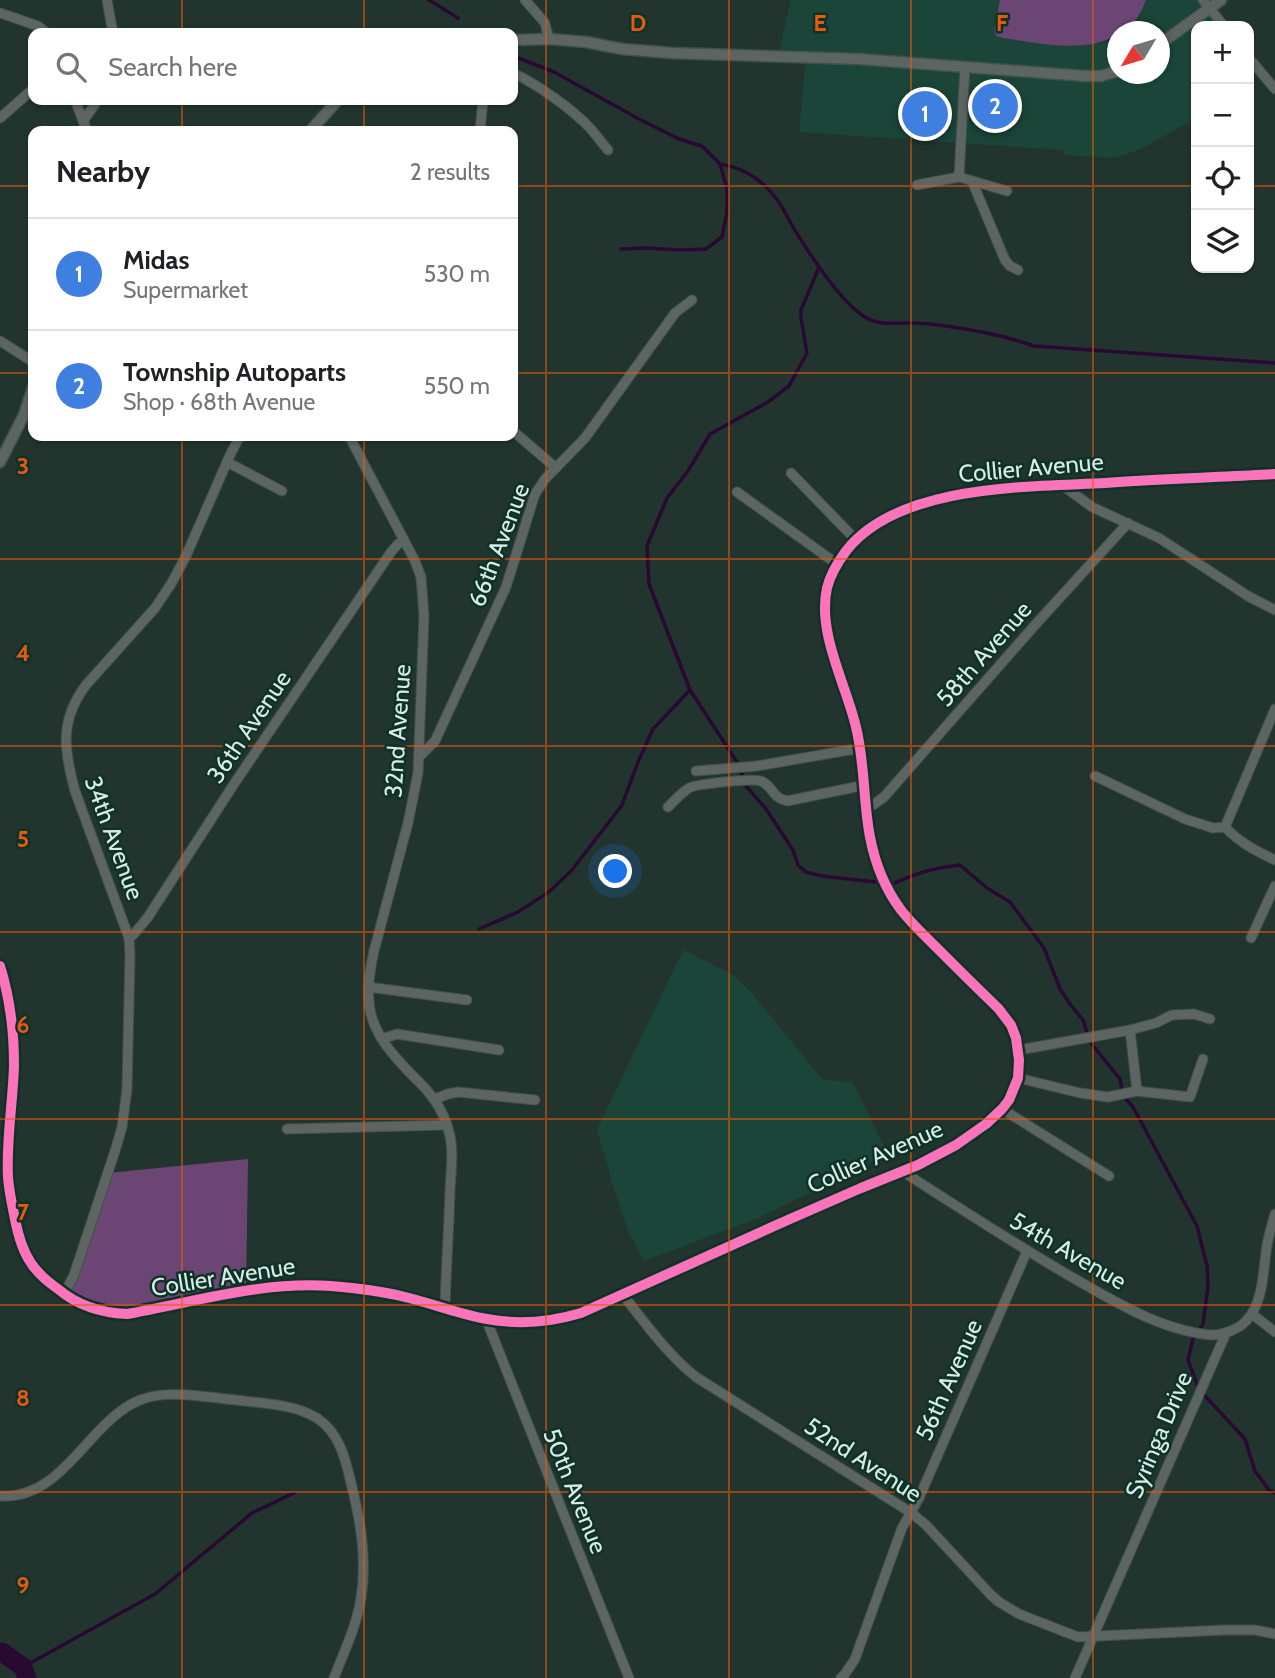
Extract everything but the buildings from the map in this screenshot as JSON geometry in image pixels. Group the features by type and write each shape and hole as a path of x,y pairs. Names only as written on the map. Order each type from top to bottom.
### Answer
{"street":[{"path":"107,0 112,28"},
{"path":"525,0 545,23 550,39"},
{"path":"1170,35 1206,4 1221,0"},
{"path":"1206,4 1220,21"},
{"path":"0,13 41,28"},
{"path":"518,40 586,42 622,49 672,53 859,59 1085,76 1107,74"},
{"path":"1254,64 1275,89"},
{"path":"959,177 965,67"},
{"path":"518,76 542,90 581,120 608,150"},
{"path":"0,118 28,93"},
{"path":"77,105 85,126"},
{"path":"83,121 94,105"},
{"path":"315,126 333,105"},
{"path":"480,126 483,105"},
{"path":"917,185 959,177 1007,191"},
{"path":"972,181 1005,260 1018,270"},
{"name":"66th Avenue","path":"419,756 435,741 506,587 536,494 545,479 586,438 675,313 692,300"},
{"path":"0,341 28,359"},
{"path":"0,462 28,403"},
{"path":"518,435 556,468"},
{"name":"34th Avenue","path":"64,1294 74,1275 122,1127 127,1089 130,955 129,937 75,791 67,755 68,717 86,685 155,608 171,584 238,441"},
{"name":"32nd Avenue","path":"352,441 415,561 423,591 424,627 416,786 374,951 368,1000 382,1039 435,1099 447,1125 452,1148 445,1307"},
{"path":"227,462 282,491"},
{"path":"791,473 856,540"},
{"name":"Collier Avenue","path":"0,966 12,1022 13,1066 8,1177 12,1206 24,1252 41,1275 64,1294 86,1306 127,1314 202,1298 299,1285 330,1286 401,1296 486,1319 516,1322 544,1321 582,1312 928,1160 986,1124 1002,1109 1014,1090 1018,1078 1019,1050 1011,1025 998,1008 912,922 895,900 875,857 866,806 861,748 826,626 824,609 827,588 837,564 856,540 890,516 937,499 972,492 1275,474"},
{"path":"1062,485 1092,508 1159,538 1248,596 1275,610"},
{"path":"737,492 837,564"},
{"name":"58th Avenue","path":"866,806 873,805 884,797 1128,523"},
{"name":"36th Avenue","path":"129,937 148,917 384,562 404,540"},
{"path":"1225,827 1275,709"},
{"path":"696,771 734,769 861,748"},
{"path":"1094,776 1185,819 1213,828 1225,827"},
{"path":"668,807 690,787 698,785 753,780 763,782 779,799 787,801 865,785"},
{"path":"1225,827 1249,848 1275,860"},
{"path":"1251,938 1275,886"},
{"path":"368,986 467,1000"},
{"path":"1019,1050 1130,1030 1156,1023 1172,1015 1194,1014 1210,1019"},
{"path":"1130,1030 1137,1091"},
{"path":"382,1039 397,1034 499,1050"},
{"path":"1018,1078 1108,1097 1137,1091 1190,1097 1203,1059"},
{"path":"435,1099 458,1093 535,1100"},
{"path":"1002,1109 1109,1176"},
{"path":"286,1129 447,1125"},
{"name":"54th Avenue","path":"902,1171 1027,1251 1124,1307 1186,1330 1215,1335 1226,1333"},
{"path":"1275,1214 1261,1286 1252,1314 1275,1332"},
{"name":"56th Avenue","path":"841,1678 855,1659 902,1528 919,1498 1027,1251"},
{"name":"52nd Avenue","path":"623,1294 671,1356 690,1372 910,1512 925,1524 990,1595 1019,1614 1079,1637 1224,1630 1255,1630 1275,1634"},
{"name":"Syringa Drive","path":"1074,1678 1226,1333 1245,1322 1252,1314"},
{"name":"50th Avenue","path":"486,1319 629,1678"},
{"path":"0,1496 18,1495 38,1488 71,1462 110,1419 140,1400 156,1395 188,1395 274,1405 317,1418 331,1431 344,1454 362,1535 363,1584 360,1601 355,1624 334,1678"}],"shaded area":[{"path":"791,0 1000,0 994,30 1003,38 1074,45 1107,41 1107,84 1170,84 1170,21 1133,21 1146,0 1202,0 1219,21 1191,21 1191,121 1143,148 1115,158 1064,155 1063,150 799,132 806,58 778,56"},
{"path":"1000,0 1146,0 1134,21 1107,21 1107,40 1090,44 1061,46 1003,38 996,36 994,30"},
{"path":"683,950 733,975 750,991 822,1079 853,1083 888,1154 758,1218 644,1261 628,1231 597,1130"},
{"path":"248,1159 246,1291 126,1314 63,1294 108,1173"}],"waterway":[{"path":"429,0 458,18"},
{"path":"518,58 554,72 679,139 702,146 720,164 727,189 727,212 722,237 706,249 621,249"},
{"path":"720,164 747,173 768,189 835,288 853,308 873,321 957,328 1001,336 1034,346 1275,363"},
{"path":"819,267 801,310 807,353 789,386 768,402 710,434 688,471 667,498 647,546 649,584 690,690 739,765 745,785 766,809 793,850 798,865 806,872 822,876 875,882"},
{"path":"479,929 518,912 549,892 572,870 622,805 653,729 690,690"},
{"path":"895,883 927,871 960,865 987,888 1010,902 1044,948 1060,989 1083,1020 1090,1042 1120,1079 1122,1091"},
{"path":"1125,1098 1133,1107 1197,1226 1207,1266 1208,1287 1203,1324 1193,1339 1188,1360 1196,1382 1205,1396 1245,1439 1255,1471 1269,1490 1275,1493"},
{"path":"23,1667 155,1594 252,1513 294,1493"},
{"path":"0,1652 23,1667 27,1678"}],"cycle path":[{"path":"0,966 9,1002 13,1040 8,1163 9,1188 16,1225 23,1248 34,1267 47,1281 73,1300 99,1310 127,1314 254,1289 305,1285 387,1293 499,1321 535,1322 581,1313 918,1165 956,1145 1002,1109 1018,1078 1019,1060 1011,1025 998,1008 901,910 886,885 875,857 868,823 859,741 826,623 828,583 846,551 869,529 898,513 930,501 966,493 1039,486 1275,474"}],"place":[{"name":"Township Autoparts","path":"995,106"},
{"name":"Midas","path":"925,114"}]}
